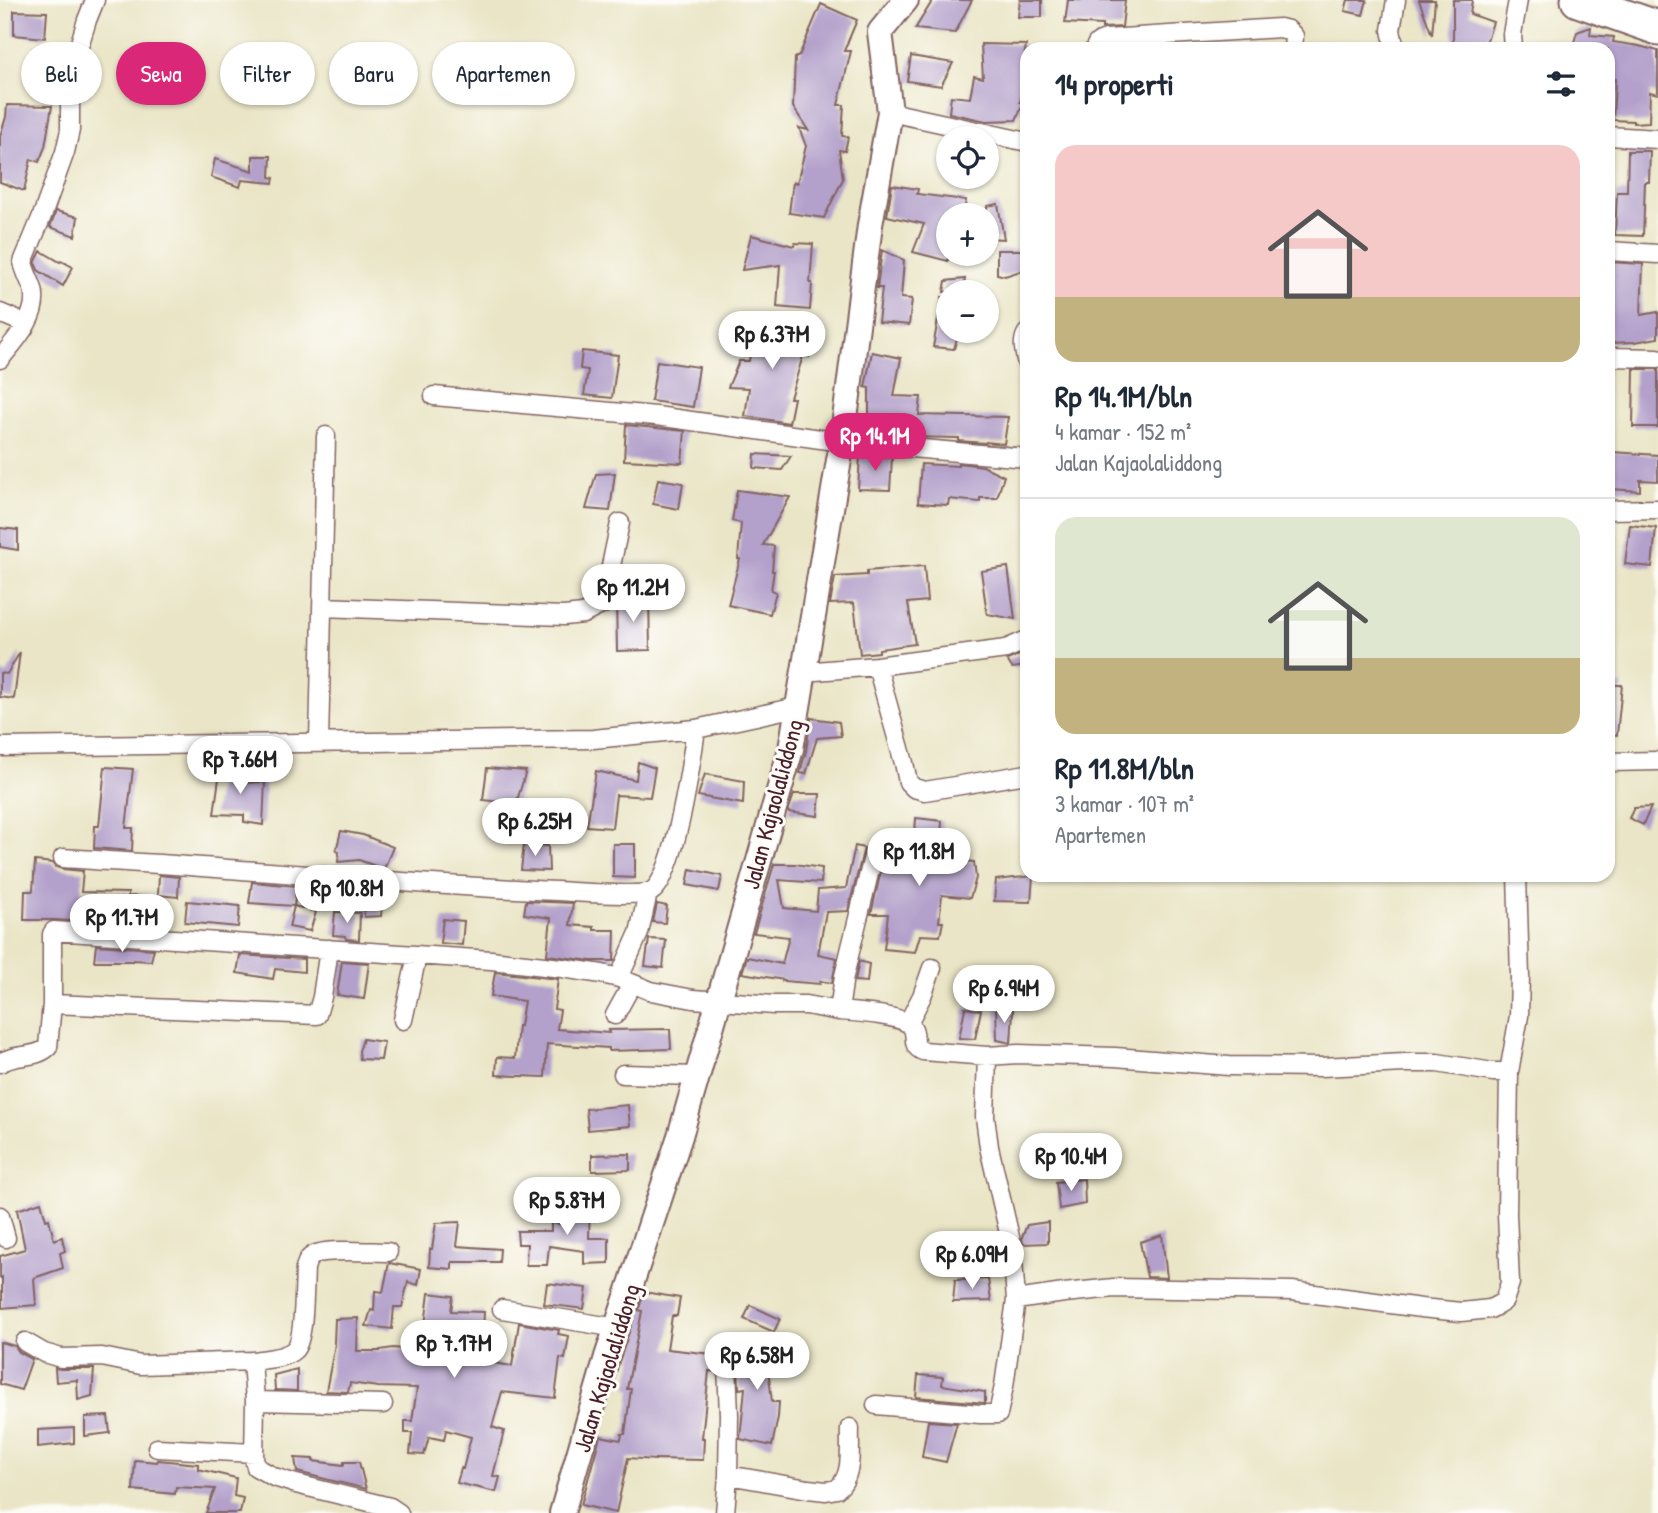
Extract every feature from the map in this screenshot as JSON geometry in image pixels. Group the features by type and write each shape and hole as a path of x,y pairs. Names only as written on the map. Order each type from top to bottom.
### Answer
{"highway":[{"path":"1578,0 1620,7 1658,28"}],"street":[{"path":"0,359 31,315 33,290 23,262 65,152 69,131 72,69 95,0"},
{"name":"Jalan Kajaolaliddong","path":"562,1513 607,1357 660,1200 791,749 842,442 870,225 890,112 880,32 906,0"},
{"path":"1394,42 1391,30 1396,0"},
{"path":"1513,42 1518,0"},
{"path":"1098,42 1106,39 1280,27 1288,30 1293,36 1293,42"},
{"path":"890,112 1020,140"},
{"path":"1615,136 1658,139"},
{"path":"1615,251 1658,254"},
{"path":"0,313 26,324"},
{"path":"1615,357 1658,358"},
{"path":"434,396 669,418 842,442 1020,457"},
{"path":"319,743 327,436"},
{"path":"1615,510 1658,509"},
{"path":"322,607 564,616 583,614 603,604 620,523"},
{"path":"803,672 877,666 1006,649 1020,643"},
{"path":"877,666 908,782 914,788 925,791 1020,775"},
{"path":"0,747 581,740 696,729 797,707"},
{"path":"63,858 457,887 649,893 662,880 678,830 696,729"},
{"path":"1615,762 1658,761"},
{"path":"839,1011 844,976 874,853 883,844 902,844"},
{"path":"1016,1300 1114,1288 1292,1291 1461,1312 1483,1310 1498,1306 1504,1301 1510,1283 1507,1214 1509,1072 1519,1016 1517,882"},
{"path":"615,1015 649,893"},
{"path":"0,1063 12,1057 45,1051 50,1042 54,932 491,960 550,967 625,981 674,996 774,1005 806,1005 881,1015 908,1023 912,1027 919,1051 987,1056 1115,1057 1229,1066 1321,1067 1437,1063 1509,1072"},
{"path":"52,1004 317,1016 328,949"},
{"path":"403,1020 417,956"},
{"path":"908,1023 932,968"},
{"path":"876,1405 998,1414 1016,1300 1012,1245 989,1147 985,1117 987,1056"},
{"path":"623,1074 697,1076"},
{"path":"0,1216 6,1238"},
{"path":"25,1342 44,1353 61,1358 102,1357 141,1365 252,1361 283,1356 298,1346 302,1330 305,1268 311,1257 322,1252 388,1252"},
{"path":"502,1309 617,1328"},
{"path":"252,1361 256,1467 274,1477 390,1507 399,1513"},
{"path":"725,1513 729,1415 727,1365"},
{"path":"255,1401 383,1404"},
{"path":"728,1475 833,1491 846,1480 849,1472 850,1428"},
{"path":"157,1448 254,1453"}],"building":[{"path":"933,0 972,0 955,33 915,29"},
{"path":"1020,0 1042,0 1042,17 1018,17"},
{"path":"1068,0 1125,0 1122,27 1102,28 1102,25 1065,23"},
{"path":"1348,0 1367,0 1363,15 1345,11"},
{"path":"1419,0 1435,0 1432,35"},
{"path":"1453,0 1472,0 1470,14 1493,22 1486,42 1453,42"},
{"path":"821,4 857,20 844,51 851,51 838,105 844,105 842,136 848,137 845,151 839,150 843,179 824,218 789,213 793,182 797,183 806,146 799,128 808,130 793,107 795,58 799,56"},
{"path":"14,11 47,12 45,38 14,35"},
{"path":"1591,27 1590,35 1614,37 1613,42 1574,42 1577,32"},
{"path":"1615,42 1658,51 1658,94 1650,92 1649,122 1615,120"},
{"path":"981,44 1020,45 1020,111 1016,120 986,121 949,113 951,96 970,98 974,76 983,78"},
{"path":"911,56 953,63 941,86 907,81"},
{"path":"7,105 52,106 45,147 39,162 31,159 24,191 0,182 0,136"},
{"path":"1628,151 1650,151 1649,182 1645,182 1643,236 1615,235 1617,192 1627,192"},
{"path":"253,156 271,156 270,177 274,178 273,183 242,180 240,187 211,177 215,159 253,171"},
{"path":"892,185 918,189 917,194 966,200 966,203 936,203 936,258 913,252 924,224 887,216"},
{"path":"999,210 1004,239 999,239"},
{"path":"56,211 78,217 75,236 50,227"},
{"path":"751,235 794,246 795,243 813,244 810,310 777,307 780,265 742,270"},
{"path":"882,250 904,260 901,298 912,299 909,325 878,322 882,288 877,288"},
{"path":"999,250 1020,250 1020,271 1005,276 997,274"},
{"path":"41,251 73,267 63,286 38,270 35,263"},
{"path":"1615,262 1643,264 1641,315 1658,312 1658,338 1615,343"},
{"path":"756,318 811,336 809,357 803,356 790,398 794,398 789,423 745,416 749,388 728,387 739,361 749,361"},
{"path":"936,330 936,343 956,343 954,349 933,347"},
{"path":"582,351 618,355 612,398 584,395 588,370 580,369"},
{"path":"872,352 901,358 894,396 921,397 919,415 1008,417 1004,444 959,441 959,438 911,437 894,434 895,430 869,430 869,388 865,387"},
{"path":"657,361 699,367 693,407 651,401"},
{"path":"1634,369 1658,369 1658,427 1633,427"},
{"path":"626,425 685,431 682,463 624,460"},
{"path":"1615,452 1658,455 1658,481 1640,480 1640,491 1615,489"},
{"path":"755,454 791,456 782,470 754,468"},
{"path":"860,455 892,458 890,490 858,489"},
{"path":"958,463 983,466 1004,476 997,498 980,498 980,502 949,499 948,505 918,503 921,464 958,466"},
{"path":"615,473 610,511 586,509 596,474"},
{"path":"658,479 683,483 679,509 653,504"},
{"path":"737,490 790,497 763,545 774,546 771,590 776,592 770,614 728,605 740,559 741,523 732,521"},
{"path":"1630,525 1656,528 1652,567 1625,564"},
{"path":"0,528 18,530 18,550 0,547"},
{"path":"924,566 927,601 908,603 915,644 860,654 854,603 830,604 835,577"},
{"path":"1008,567 1015,619 987,614 981,571"},
{"path":"649,596 650,650 617,651 616,597"},
{"path":"20,652 14,699 0,697 0,673 7,674"},
{"path":"1020,655 1020,667 1012,668 1007,660"},
{"path":"1615,685 1622,685 1617,735"},
{"path":"811,718 839,722 841,736 817,738 806,774 800,773"},
{"path":"638,762 655,768 650,797 616,795 612,828 587,826 596,771 636,780"},
{"path":"221,764 245,768 243,783 265,782 263,825 244,822 244,815 214,814"},
{"path":"105,767 133,769 126,828 133,828 132,851 94,848"},
{"path":"487,768 526,771 516,804 483,800"},
{"path":"705,774 744,781 743,804 698,796"},
{"path":"794,794 820,794 818,816 788,812"},
{"path":"1651,807 1643,825 1629,818 1634,808"},
{"path":"916,818 942,821 940,859 974,862 976,878 970,898 942,895 939,922 943,922 940,936 920,935 915,952 884,949 888,914 871,914 884,858 887,855 907,854 911,850 914,846"},
{"path":"341,831 363,835 393,847 384,869 359,860 338,862 339,852 336,851"},
{"path":"524,844 548,846 549,871 521,870"},
{"path":"613,844 635,844 635,878 613,877"},
{"path":"855,846 864,848 848,911 826,912 818,954 837,958 832,983 783,981 742,973 747,957 782,964 789,937 754,933 774,864 822,868 821,883 779,880 784,908 816,911 818,890 846,888"},
{"path":"35,861 53,863 62,869 83,871 81,892 128,893 128,896 150,897 148,926 24,920 25,891 33,891"},
{"path":"690,869 722,876 719,891 687,885"},
{"path":"159,875 179,877 178,897 158,895"},
{"path":"1020,877 1020,882 1033,882 1031,902 994,901 996,880"},
{"path":"252,882 297,886 294,906 249,903"},
{"path":"365,900 382,903 381,916 364,917"},
{"path":"187,901 240,906 238,927 185,922"},
{"path":"526,901 573,903 570,925 594,927 594,930 615,930 614,961 547,955 551,918 524,914"},
{"path":"657,904 667,906 665,923 653,922"},
{"path":"294,906 316,912 310,931 289,927"},
{"path":"335,912 360,913 359,940 333,935"},
{"path":"443,919 464,921 462,945 440,943"},
{"path":"649,939 666,940 663,968 645,966"},
{"path":"96,945 154,949 151,961 94,961"},
{"path":"240,955 304,959 304,972 275,969 273,979 237,973"},
{"path":"342,961 369,963 364,999 337,995"},
{"path":"859,961 869,964 867,982 855,981"},
{"path":"495,972 558,979 554,1009 560,1010 557,1029 609,1033 608,1030 670,1029 671,1049 609,1051 609,1048 547,1044 545,1077 496,1075 497,1057 515,1058 524,1001 491,996"},
{"path":"965,1008 981,1010 975,1039 959,1038"},
{"path":"996,1008 1013,1010 1011,1043 997,1040"},
{"path":"363,1039 384,1042 381,1060 360,1059 359,1051"},
{"path":"628,1105 630,1126 588,1130 586,1109"},
{"path":"630,1154 630,1170 592,1171 592,1155"},
{"path":"1084,1179 1085,1204 1059,1209 1056,1182"},
{"path":"565,1199 590,1200 589,1238 609,1238 609,1263 584,1264 584,1251 549,1246 547,1265 526,1265 527,1244 518,1244 517,1231 551,1231 551,1222 564,1225"},
{"path":"41,1202 54,1240 62,1237 65,1251 60,1253 63,1268 34,1278 36,1305 2,1308 0,1256 25,1249 17,1210"},
{"path":"460,1222 457,1246 500,1249 499,1262 452,1262 452,1269 429,1267 436,1223"},
{"path":"1048,1222 1048,1243 1023,1244 1022,1237 1027,1225"},
{"path":"1162,1235 1167,1278 1147,1277 1140,1242"},
{"path":"389,1263 421,1269 418,1285 408,1282 402,1307 394,1307 392,1329 366,1326 371,1310 374,1311 375,1291 383,1292"},
{"path":"988,1279 991,1301 953,1302 955,1280"},
{"path":"547,1283 587,1288 584,1309 544,1304"},
{"path":"644,1292 680,1298 677,1316 672,1316 667,1349 722,1355 717,1360 716,1372 709,1371 702,1438 703,1460 628,1458 616,1513 581,1505 600,1436 621,1440 622,1434 625,1434 631,1389 627,1389 642,1311 638,1310"},
{"path":"429,1293 453,1296 451,1311 484,1312 481,1361 512,1366 519,1323 559,1330 558,1334 569,1336 565,1359 560,1358 555,1398 502,1392 492,1427 504,1431 493,1476 500,1477 496,1492 457,1483 471,1437 446,1430 444,1440 429,1437 424,1455 410,1454 412,1433 405,1433 405,1421 412,1421 417,1388 350,1383 348,1392 326,1391 335,1344 335,1319 358,1318 357,1351 393,1348 422,1351 423,1345 456,1341 456,1336 424,1333"},
{"path":"750,1305 780,1319 774,1332 744,1319"},
{"path":"771,1339 774,1358 767,1359 772,1402 779,1402 772,1446 740,1439 745,1388 739,1389 738,1365 733,1345"},
{"path":"0,1342 15,1346 19,1352 32,1359 21,1390 0,1384"},
{"path":"55,1368 94,1369 92,1396 78,1400 77,1380 56,1382"},
{"path":"297,1369 297,1391 275,1390 274,1375"},
{"path":"918,1375 943,1377 942,1385 985,1392 985,1403 916,1397"},
{"path":"108,1416 110,1433 85,1436 85,1417"},
{"path":"928,1421 957,1423 946,1462 922,1457"},
{"path":"74,1428 74,1443 38,1447 38,1430"},
{"path":"295,1458 344,1465 344,1462 359,1462 366,1489 297,1472"},
{"path":"135,1460 198,1464 198,1469 236,1478 234,1496 243,1498 240,1513 206,1513 215,1489 176,1487 175,1494 133,1490"}]}
